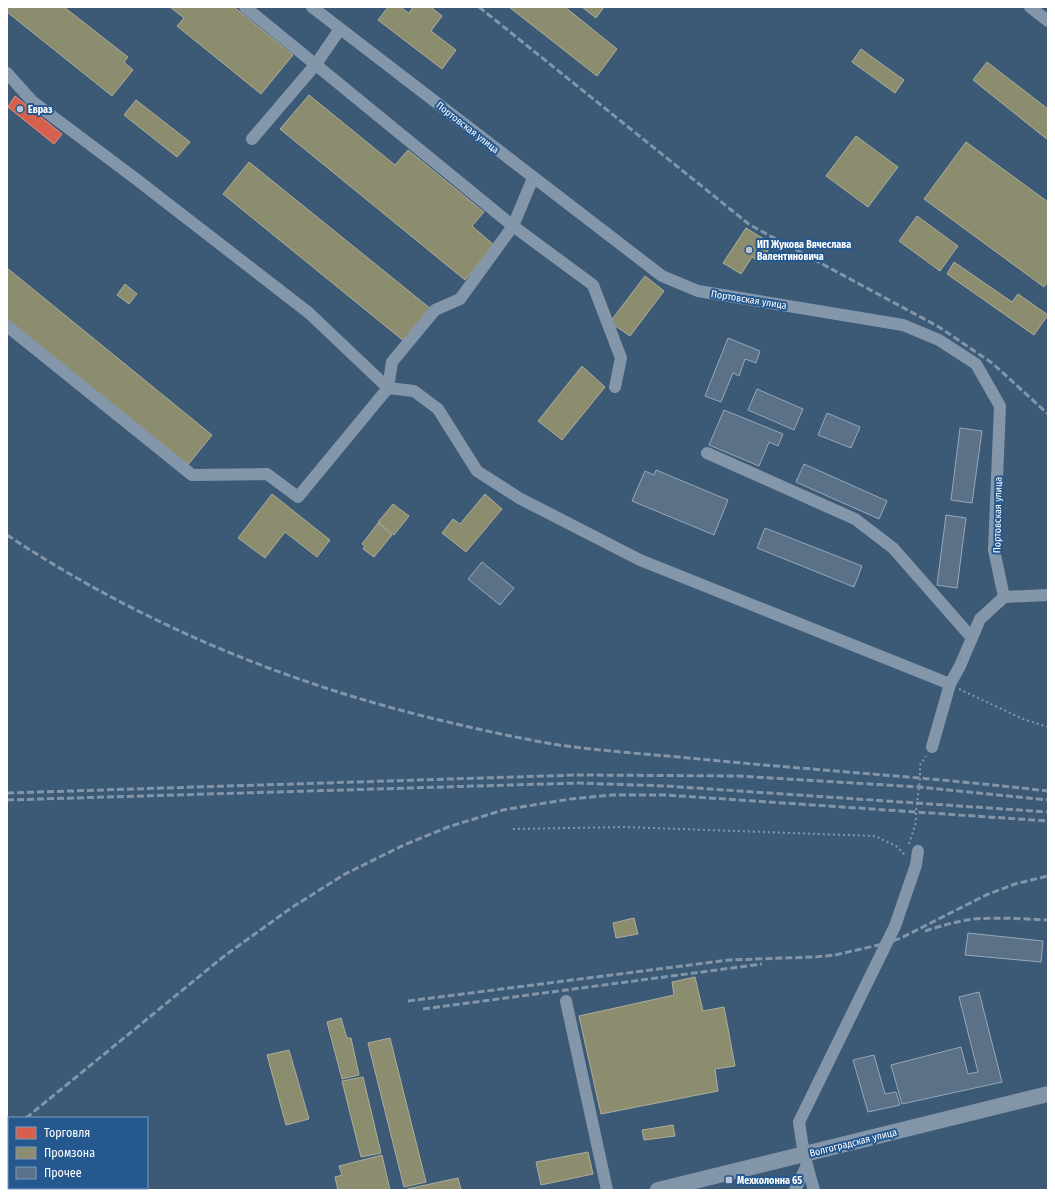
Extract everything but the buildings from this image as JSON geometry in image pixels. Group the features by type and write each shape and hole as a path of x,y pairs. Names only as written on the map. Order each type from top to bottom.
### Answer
{"main road":[{"name":"Волгоградская улица","path":"658,1190 806,1160 1048,1094"}],"street":[{"path":"245,7 513,226 593,285 621,358 614,387"},
{"name":"Портовская улица","path":"312,7 630,253 662,276 698,291 903,325 939,340 976,364 1000,406 994,550 1004,597"},
{"path":"1030,7 1048,21"},
{"path":"252,139 316,64 340,29"},
{"path":"7,73 32,101 136,179 309,313 388,388 414,391 438,409 477,471 518,498 640,560 950,684"},
{"path":"7,326 192,475 267,474 298,497 388,388 392,362 435,310 460,299 513,226 533,178"},
{"path":"707,453 855,519 893,548 972,638"},
{"path":"932,747 950,684 960,666 980,619 1004,597 1048,594"},
{"path":"814,1190 806,1160 799,1122 895,926 916,865 913,849"},
{"path":"566,1001 607,1190"},
{"path":"795,1190 806,1160"}],"path":[{"path":"950,684 1023,719 1048,727"},
{"path":"913,849 920,765 932,747"},
{"path":"513,829 624,828 875,836 896,846 916,865"}],"railway":[{"path":"479,7 750,225 939,327 992,363 1048,414"},
{"path":"7,535 56,566 107,595 158,621 211,645 265,667 319,686 431,718 559,745 608,751 1048,791"},
{"path":"7,793 577,775 738,776 919,787 1048,800"},
{"path":"7,800 578,783 666,786 1048,812"},
{"path":"27,1117 223,957 291,908 345,874 404,845 448,827 503,810 570,799 612,795 666,795 1048,821"},
{"path":"408,1001 729,960 835,955 887,943 901,938 986,895 1015,884 1048,876"},
{"path":"925,931 955,922 983,918 1048,920"},
{"path":"423,1009 762,964"}],"place":[{"name":"Евраз","path":"20,109"},
{"name":"ИП Жукова Вячеслава Валентиновича","path":"749,250"},
{"name":"Мехколонна 65","path":"729,1180"}]}
